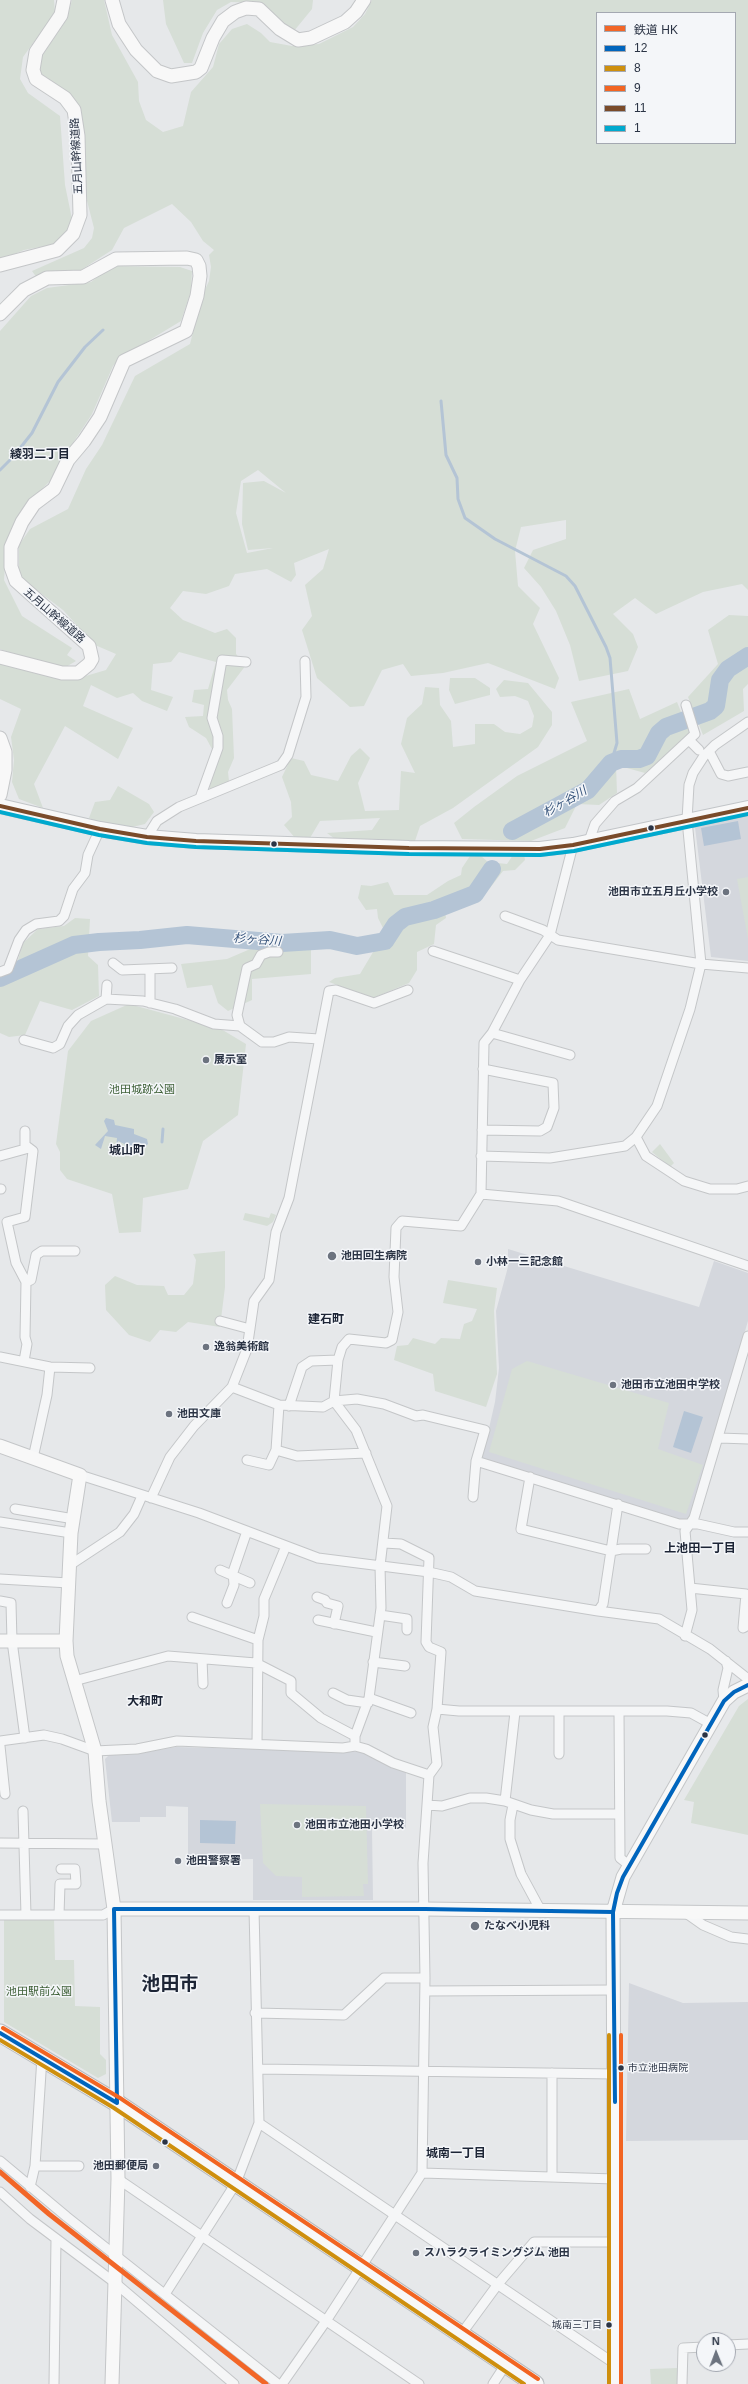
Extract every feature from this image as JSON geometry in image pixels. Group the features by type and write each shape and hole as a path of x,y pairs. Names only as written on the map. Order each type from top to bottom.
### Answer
{"highway":[{"path":"0,2033 117,2103 462,2333 535,2384"}],"main road":[{"path":"0,806 100,829 147,837 196,842 409,848 540,849 573,845 748,808"}],"street":[{"name":"五月山幹線道路","path":"0,265 57,250 73,234 80,215 78,136 74,110 65,98 36,79 33,70 36,52 62,15 64,0"},
{"path":"112,0 119,24 136,50 157,71 172,76 196,72 202,68 213,38 223,21 235,12 246,8 259,9 280,29 298,40 311,38 345,22 356,12 364,0"},
{"name":"五月山幹線道路","path":"0,314 24,290 47,278 83,277 116,260 187,258 196,260 199,266 200,276 197,296 186,331 124,361 100,417 84,441 68,460 54,489 34,504 22,522 11,547 11,568 16,582 89,646 92,652 90,664 78,673 62,673 0,657"},
{"path":"200,798 218,748 218,736 212,718 222,660 246,662"},
{"path":"147,837 157,821 179,807 281,765 288,755 306,697 305,661"},
{"path":"589,841 595,824 615,801 637,788 690,741 695,734 694,726 686,705"},
{"path":"481,1156 550,1158 625,1146 636,1137 657,1106 690,1009 701,964 687,820 687,797 693,773 709,751 748,722"},
{"path":"0,738 5,752 5,770 0,795"},
{"path":"690,741 699,750"},
{"path":"709,751 721,774 728,776 748,772"},
{"path":"0,972 8,969 17,944 26,930 36,924 59,921 64,916 73,889 85,873 88,855 100,829"},
{"path":"355,1746 355,1736 369,1701 376,1632 380,1615 380,1566 384,1543 387,1506 356,1430 334,1401 338,1360 342,1347 348,1339 386,1343 392,1340 398,1312 394,1277 396,1228 402,1220 460,1226 481,1194 484,1043 492,1033 520,980 550,935 573,845"},
{"path":"505,916 543,930 558,940 701,964 748,968"},
{"path":"433,951 520,980"},
{"path":"240,1026 237,1015 247,968 256,964 261,955 269,952 278,952"},
{"path":"113,963 122,970 172,968"},
{"path":"150,969 150,1004"},
{"path":"106,985 106,999"},
{"path":"151,1498 170,1457 194,1426 232,1387 247,1349 254,1301 269,1280 276,1232 289,1198 329,991 336,990 374,1003 408,990"},
{"path":"24,1040 53,1048 60,1044 68,1026 78,1016 106,999 143,1001 150,1004 176,1009 214,1024 240,1026 262,1042 274,1042 289,1037 319,1039"},
{"path":"492,1033 570,1055"},
{"path":"482,1130 540,1131 547,1127 554,1108 553,1084 483,1069"},
{"path":"24,1361 27,1344 25,1337 26,1282 16,1264 7,1222 25,1217 33,1151 25,1144 25,1131"},
{"path":"636,1137 646,1156 684,1181 710,1189 737,1189 748,1186"},
{"path":"0,1156 29,1148"},
{"path":"481,1194 558,1201 748,1266"},
{"path":"26,1282 31,1280 36,1255 42,1252 75,1251"},
{"path":"220,1321 250,1329"},
{"path":"685,1636 692,1610 685,1531 688,1524 694,1518 720,1438 744,1362 748,1336"},
{"path":"0,1357 50,1366 90,1368"},
{"path":"289,1406 302,1367 311,1361 338,1360"},
{"path":"33,1458 46,1395 50,1366"},
{"path":"232,1387 279,1405 323,1407 334,1401 357,1399 384,1404 416,1416 423,1415 485,1430 476,1461 473,1497"},
{"path":"247,1460 269,1465 276,1450 279,1405"},
{"path":"720,1438 748,1439"},
{"path":"0,1446 142,1496 199,1513 318,1558 429,1572 450,1577 475,1591 598,1611 659,1618 726,1661 748,1679"},
{"path":"276,1450 297,1456 366,1453"},
{"path":"476,1461 679,1524 688,1524 734,1532 748,1532"},
{"path":"80,1475 72,1533 66,1641 67,1656 95,1751 99,1801 114,1909 118,2179 112,2384"},
{"path":"530,1477 521,1529 611,1551 621,1548 646,1549"},
{"path":"70,1565 120,1532 134,1514 142,1496"},
{"path":"598,1611 603,1604 618,1504"},
{"path":"11,1524 15,1506 74,1519"},
{"path":"0,1522 72,1533"},
{"path":"227,1603 234,1585 233,1578 247,1531"},
{"path":"282,2384 326,2321 422,2173 425,1991 425,1909 423,1863 429,1775 437,1764 433,1727 437,1709 441,1652 429,1646 426,1642 430,1558 401,1544 384,1543"},
{"path":"257,1744 256,1663 258,1640 264,1616 264,1599 286,1546"},
{"path":"220,1570 233,1578 250,1584"},
{"path":"0,1579 69,1583"},
{"path":"690,1588 746,1594 743,1628 748,1625"},
{"path":"317,1597 325,1600 327,1603 338,1606 334,1624"},
{"path":"0,1601 11,1603 6,1641 25,1738"},
{"path":"380,1615 407,1619 407,1630"},
{"path":"192,1617 258,1640"},
{"path":"318,1620 376,1632"},
{"path":"6,1641 66,1641"},
{"path":"74,1680 168,1656 256,1663 291,1681 291,1693 321,1718 355,1736"},
{"path":"202,1659 202,1684"},
{"path":"724,1701 723,1690 728,1668 726,1661"},
{"path":"373,1662 405,1666"},
{"path":"615,2384 613,1912 617,1893 630,1866 724,1701 734,1692 748,1685"},
{"path":"333,1693 347,1700 369,1701 411,1713"},
{"path":"437,1709 515,1712 667,1711 691,1714 711,1724"},
{"path":"504,1801 515,1712"},
{"path":"559,1712 559,1754"},
{"path":"619,1712 620,1858 630,1866"},
{"path":"0,1741 44,1735 62,1739 95,1751 136,1749 177,1741 343,1748 355,1746 366,1749 393,1763 429,1775"},
{"path":"0,1746 5,1794"},
{"path":"427,1806 442,1806 470,1798 504,1801 513,1805 553,1814 619,1814"},
{"path":"513,1805 510,1820 510,1839 521,1874 541,1911"},
{"path":"23,1811 26,1915"},
{"path":"0,1843 106,1844"},
{"path":"59,1915 60,1884 76,1884 75,1869 61,1869"},
{"path":"0,1915 103,1915 114,1909 425,1909 748,1913"},
{"path":"165,2294 204,2237 236,2183 259,2123 259,2069 255,2013 254,1909"},
{"path":"686,1913 703,1925 731,1936 748,1939"},
{"path":"255,2013 344,2015 384,1978 425,1978"},
{"path":"425,1991 614,1990"},
{"path":"30,2187 35,2166 42,2057"},
{"path":"259,2069 424,2070 614,2074"},
{"path":"552,2073 552,2177"},
{"path":"259,2123 615,2364"},
{"path":"0,2160 30,2187 278,2384"},
{"path":"35,2166 79,2166"},
{"path":"422,2173 615,2178"},
{"path":"118,2179 419,2384"},
{"path":"0,2192 56,2239 114,2282 234,2384"},
{"path":"54,2384 56,2239"},
{"path":"462,2333 498,2284 534,2242 614,2242"},
{"path":"736,2345 748,2344"},
{"path":"682,2384 683,2348 696,2347"},
{"path":"493,2384 506,2364"}],"shaded area":[{"name":"池田市立五月丘小学校","path":"748,816 748,961 711,957 695,827"},
{"name":"池田市立池田中学校","path":"508,1249 699,1307 714,1261 748,1273 748,1321 690,1518 682,1520 482,1459 495,1402 499,1368 496,1311 508,1267"},
{"name":"池田市立池田小学校","path":"176,1747 366,1752 406,1771 406,1828 372,1828 373,1900 253,1900 253,1859 188,1860 188,1807 166,1806 166,1817 140,1817 140,1822 112,1822 105,1759 109,1755 136,1754"},
{"name":"市立池田病院","path":"629,1983 683,2003 748,2002 748,2140 626,2141"}],"green space":[{"path":"0,0 54,0 55,13 23,57 20,79 28,93 60,116 65,185 72,219 68,234 56,244 24,250 0,260"},
{"path":"72,0 104,0 112,35 138,82 139,101 146,120 163,132 183,126 191,92 213,67 219,44 232,29 247,24 261,33 270,42 292,46 319,44 353,27 365,14 372,0 748,0 748,590 742,584 703,592 656,614 635,598 613,614 633,634 638,647 628,671 579,681 570,645 556,611 541,587 524,568 533,550 566,539 566,520 521,527 515,551 518,586 540,608 533,624 559,678 555,689 488,663 443,673 411,676 403,664 382,670 364,706 350,707 317,678 302,630 312,616 305,585 323,569 329,549 294,563 296,575 291,582 267,569 235,574 229,586 206,594 183,591 170,608 183,620 215,633 227,629 236,638 236,654 246,665 227,690 228,700 232,709 234,758 228,772 229,781 224,788 211,791 208,783 212,749 206,738 189,727 185,717 203,716 204,705 192,702 194,690 208,689 216,662 179,652 171,662 153,664 151,690 173,697 167,711 142,701 133,693 117,698 91,685 83,706 133,728 118,759 65,726 34,784 43,808 19,799 12,782 14,760 11,737 21,709 0,699 0,662 37,674 79,678 106,670 116,654 95,645 63,610 26,582 19,572 19,545 30,529 68,509 86,469 102,445 135,376 190,344 202,296 209,281 211,267 209,255 214,250 203,241 191,222 172,204 124,228 112,250 81,270 42,274 37,278 32,271 84,248 92,238 94,228 86,197 81,116 42,77 39,72 42,56 67,19","holes":["258,470 286,493 264,481 243,483 242,524 248,550 273,548 247,553 236,513 241,481"]},
{"path":"163,0 313,0 312,9 294,31 256,3 231,2 217,10 203,33 192,63 184,63 166,24"},
{"path":"111,266 180,267 192,271 191,291 181,321 120,358 113,366 92,414 60,463 51,480 30,501 6,553 4,580 22,616 72,648 67,655 76,661 64,668 35,661 0,649 0,331 31,296 47,288 91,282"},
{"path":"729,615 748,616 748,684 743,689 744,711 703,735 688,697 718,664 708,630"},
{"path":"450,678 475,678 490,688 490,695 455,704 449,690"},
{"path":"504,680 528,683 552,712 552,725 538,747 453,808 420,826 415,841 335,839 327,833 372,830 380,818 320,821 310,838 296,839 284,825 292,817 291,802 282,777 291,758 304,761 311,775 338,781 351,756 360,748 370,758 358,783 365,811 399,810 401,771 415,773 401,744 407,718 422,704 425,687 439,688 440,705 451,721 453,747 475,744 475,724 494,724 505,732 520,734 532,727 534,716 528,701 515,696 500,697 496,689"},
{"path":"629,689 640,719 677,702 690,734 645,773 616,765 617,793 599,805 577,804 565,828 531,841 462,839 454,823 474,807 517,776 587,741 571,702"},
{"path":"118,786 149,804 154,812 145,824 128,828 104,824 89,818 95,802 110,800"},
{"path":"524,854 525,860 515,870 503,871 490,888 445,910 446,918 436,925 434,944 417,952 417,970 409,983 373,998 329,982 335,978 360,974 385,932 378,918 377,909 366,910 358,898 361,885 371,886 388,882 394,895 427,895 448,881 461,875 462,868 470,856 481,856 488,862 507,864 513,855"},
{"path":"748,877 748,939 737,879"},
{"path":"75,918 90,919 88,956 98,965 99,996 72,1010 40,1001 25,1035 9,1037 0,1033 0,981 17,963 23,943 38,929 64,926"},
{"path":"255,947 311,948 311,974 252,979 252,1000 228,1011 218,1003 212,985 187,988 181,964 227,959"},
{"name":"池田城跡公園","path":"129,1004 221,1029 246,1044 238,1115 203,1141 188,1189 143,1198 141,1232 119,1233 112,1194 67,1179 60,1170 60,1152 56,1144 68,1051 91,1021"},
{"path":"660,1144 674,1163 670,1167 652,1152"},
{"path":"245,1213 269,1218 271,1213 276,1215 273,1222 267,1226 243,1220"},
{"path":"225,1251 225,1287 220,1327 188,1322 176,1332 160,1330 150,1342 129,1335 106,1310 105,1285 115,1276 137,1285 164,1286 168,1295 184,1295 193,1284 196,1260 193,1254"},
{"path":"448,1280 497,1288 494,1311 497,1374 486,1407 435,1391 433,1374 394,1360 397,1346 408,1345 413,1338 435,1344 441,1338 460,1339 464,1324 472,1321 477,1309 443,1303"},
{"path":"527,1361 669,1403 658,1449 703,1465 686,1514 489,1452 512,1369"},
{"path":"748,1699 748,1835 691,1823 694,1802 684,1800 739,1706"},
{"path":"260,1804 366,1806 368,1884 363,1884 364,1896 302,1897 302,1877 276,1876 263,1863"},
{"name":"池田駅前公園","path":"4,1918 54,1918 55,1960 74,1960 75,2006 100,2007 100,2054 106,2060 106,2074 98,2078 4,2022"},
{"path":"677,2368 677,2384 651,2384 650,2369"}],"water":[{"path":"738,821 741,839 704,846 701,828"},
{"path":"106,1118 114,1120 115,1125 134,1129 134,1134 147,1139 148,1144 142,1149 133,1148 118,1141 118,1150 116,1149 117,1138 105,1136 101,1149 95,1145 108,1131 104,1121"},
{"path":"684,1411 703,1417 691,1453 673,1447"},
{"path":"200,1820 236,1821 235,1844 200,1843"}],"waterway":[{"path":"0,470 13,457 32,433 58,382 85,347 103,330"},
{"path":"441,401 446,455 457,478 458,499 465,518 495,539 566,576 575,586 606,647 610,658 617,743 611,763"},
{"name":"杉ヶ谷川","path":"512,831 588,790 611,763 621,759 639,759 647,756 659,733 666,727 710,711 716,706 720,680 728,669 748,656"},
{"name":"杉ヶ谷川","path":"0,978 74,945 99,942 140,940 187,935 282,943 330,940 357,946 385,941 396,924 405,917 434,910 475,894 492,869"},
{"path":"162,1142 163,1129"}],"rail line":[{"name":"HK","path":"0,2172 49,2214 266,2384"}],"transit line":[{"name":"11","path":"0,806 100,829 147,837 196,841 409,848 540,849 573,845 748,808"},
{"name":"1","path":"0,812 99,835 147,843 196,847 409,854 540,855 574,851 748,814"},
{"name":"12","path":"615,2102 613,1912 617,1893 623,1877 724,1701 734,1692 748,1685"},
{"name":"12","path":"114,1909 425,1909 613,1912"},
{"name":"12","path":"114,1909 117,2103"},
{"name":"9","path":"3,2028 120,2098 538,2379"},
{"name":"12","path":"0,2033 117,2103"},
{"name":"8","path":"609,2035 609,2384"},
{"name":"9","path":"621,2035 621,2384"},
{"name":"8","path":"0,2040 114,2108 524,2384"}],"place":[{"name":"池田市立五月丘小学校","path":"726,892"},
{"name":"展示室","path":"206,1060"},
{"name":"池田回生病院","path":"332,1256"},
{"name":"小林一三記念館","path":"478,1262"},
{"name":"逸翁美術館","path":"206,1347"},
{"name":"池田市立池田中学校","path":"613,1385"},
{"name":"池田文庫","path":"169,1414"},
{"name":"池田市立池田小学校","path":"297,1825"},
{"name":"池田警察署","path":"178,1861"},
{"name":"たなべ小児科","path":"475,1926"},
{"name":"市立池田病院","path":"621,2068"},
{"name":"池田郵便局","path":"156,2166"},
{"name":"スハラクライミングジム 池田","path":"416,2253"},
{"name":"城南三丁目","path":"609,2325"}],"district":[{"name":"綾羽二丁目","path":"40,455"},
{"name":"城山町","path":"127,1151"},
{"name":"建石町","path":"326,1320"},
{"name":"上池田一丁目","path":"700,1549"},
{"name":"大和町","path":"145,1702"},
{"name":"池田市","path":"170,1985"},
{"name":"城南一丁目","path":"456,2154"}]}
